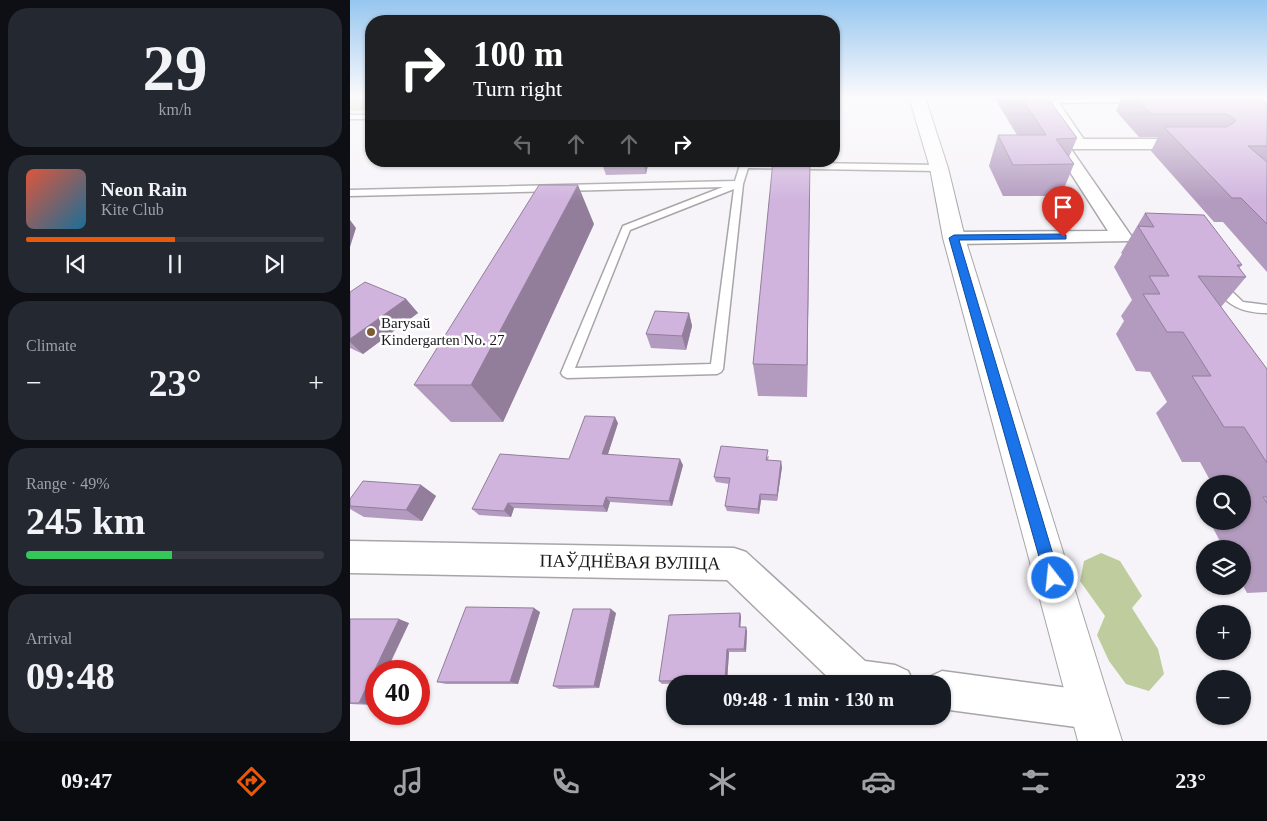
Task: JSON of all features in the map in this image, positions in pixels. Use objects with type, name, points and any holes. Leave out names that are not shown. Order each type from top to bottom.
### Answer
[{"type":"street","points":[[916,132],[954,238],[1096,725],[951,692]]},
{"type":"street","points":[[923,132],[930,168]]},
{"type":"street","points":[[954,238],[1127,237],[1062,147],[1074,144],[1201,144]]},
{"type":"street","name":"ПАЎДНЁВАЯ ВУЛІЦА","points":[[350,557],[734,564],[853,675]]},
{"type":"lane","points":[[1068,132],[1074,144]]},
{"type":"lane","points":[[840,166],[930,168]]},
{"type":"lane","points":[[739,184],[626,228],[567,373],[717,369],[739,184],[743,167]]},
{"type":"lane","points":[[350,193],[739,184]]},
{"type":"lane","points":[[1214,281],[1232,302],[1250,310],[1267,310]]},
{"type":"green space","points":[[1101,553],[1120,561],[1142,596],[1132,608],[1158,649],[1164,674],[1149,691],[1126,684],[1109,661],[1097,635],[1105,616],[1080,581],[1084,561]]},
{"type":"building","points":[[1044,132],[1072,132],[1077,138],[1056,139],[1074,164],[1013,165],[998,135],[1046,135]]},
{"type":"building","points":[[1168,132],[1267,132],[1267,146],[1248,146],[1267,162],[1267,224],[1241,198],[1232,198]]},
{"type":"building","points":[[772,167],[810,167],[807,365],[753,364]]},
{"type":"building","points":[[539,185],[578,185],[471,385],[414,385]]},
{"type":"building","points":[[1145,213],[1204,215],[1242,265],[1237,265],[1246,277],[1198,276],[1267,369],[1267,463],[1244,427],[1224,427],[1192,376],[1211,376],[1183,332],[1167,332],[1143,294],[1160,294],[1149,276],[1169,276],[1138,226],[1154,227]]},
{"type":"building","points":[[365,282],[406,299],[350,339],[350,292]]},
{"type":"building","points":[[655,311],[689,313],[682,336],[646,334]]},
{"type":"building","points":[[585,416],[615,417],[602,454],[680,459],[669,501],[606,497],[603,506],[508,503],[504,511],[472,509],[500,454],[569,459]]},
{"type":"building","points":[[721,446],[768,450],[766,460],[781,461],[777,495],[760,494],[758,509],[725,506],[730,478],[714,477]]},
{"type":"building","points":[[363,481],[421,485],[406,510],[350,506],[350,499]]},
{"type":"building","points":[[466,607],[534,608],[510,682],[437,682]]},
{"type":"building","points":[[573,609],[611,609],[594,686],[553,686]]},
{"type":"building","points":[[740,613],[739,627],[746,627],[744,649],[727,649],[725,675],[666,675],[666,681],[659,681],[669,615]]},
{"type":"building","points":[[350,619],[399,619],[379,660],[365,660],[365,690],[359,703],[350,703]]},
{"type":"place","name":"Barysaŭ Kindergarten No. 27","points":[[371,332]]},
{"type":"route","points":[[1053,578],[954,238],[1063,237]]}]
